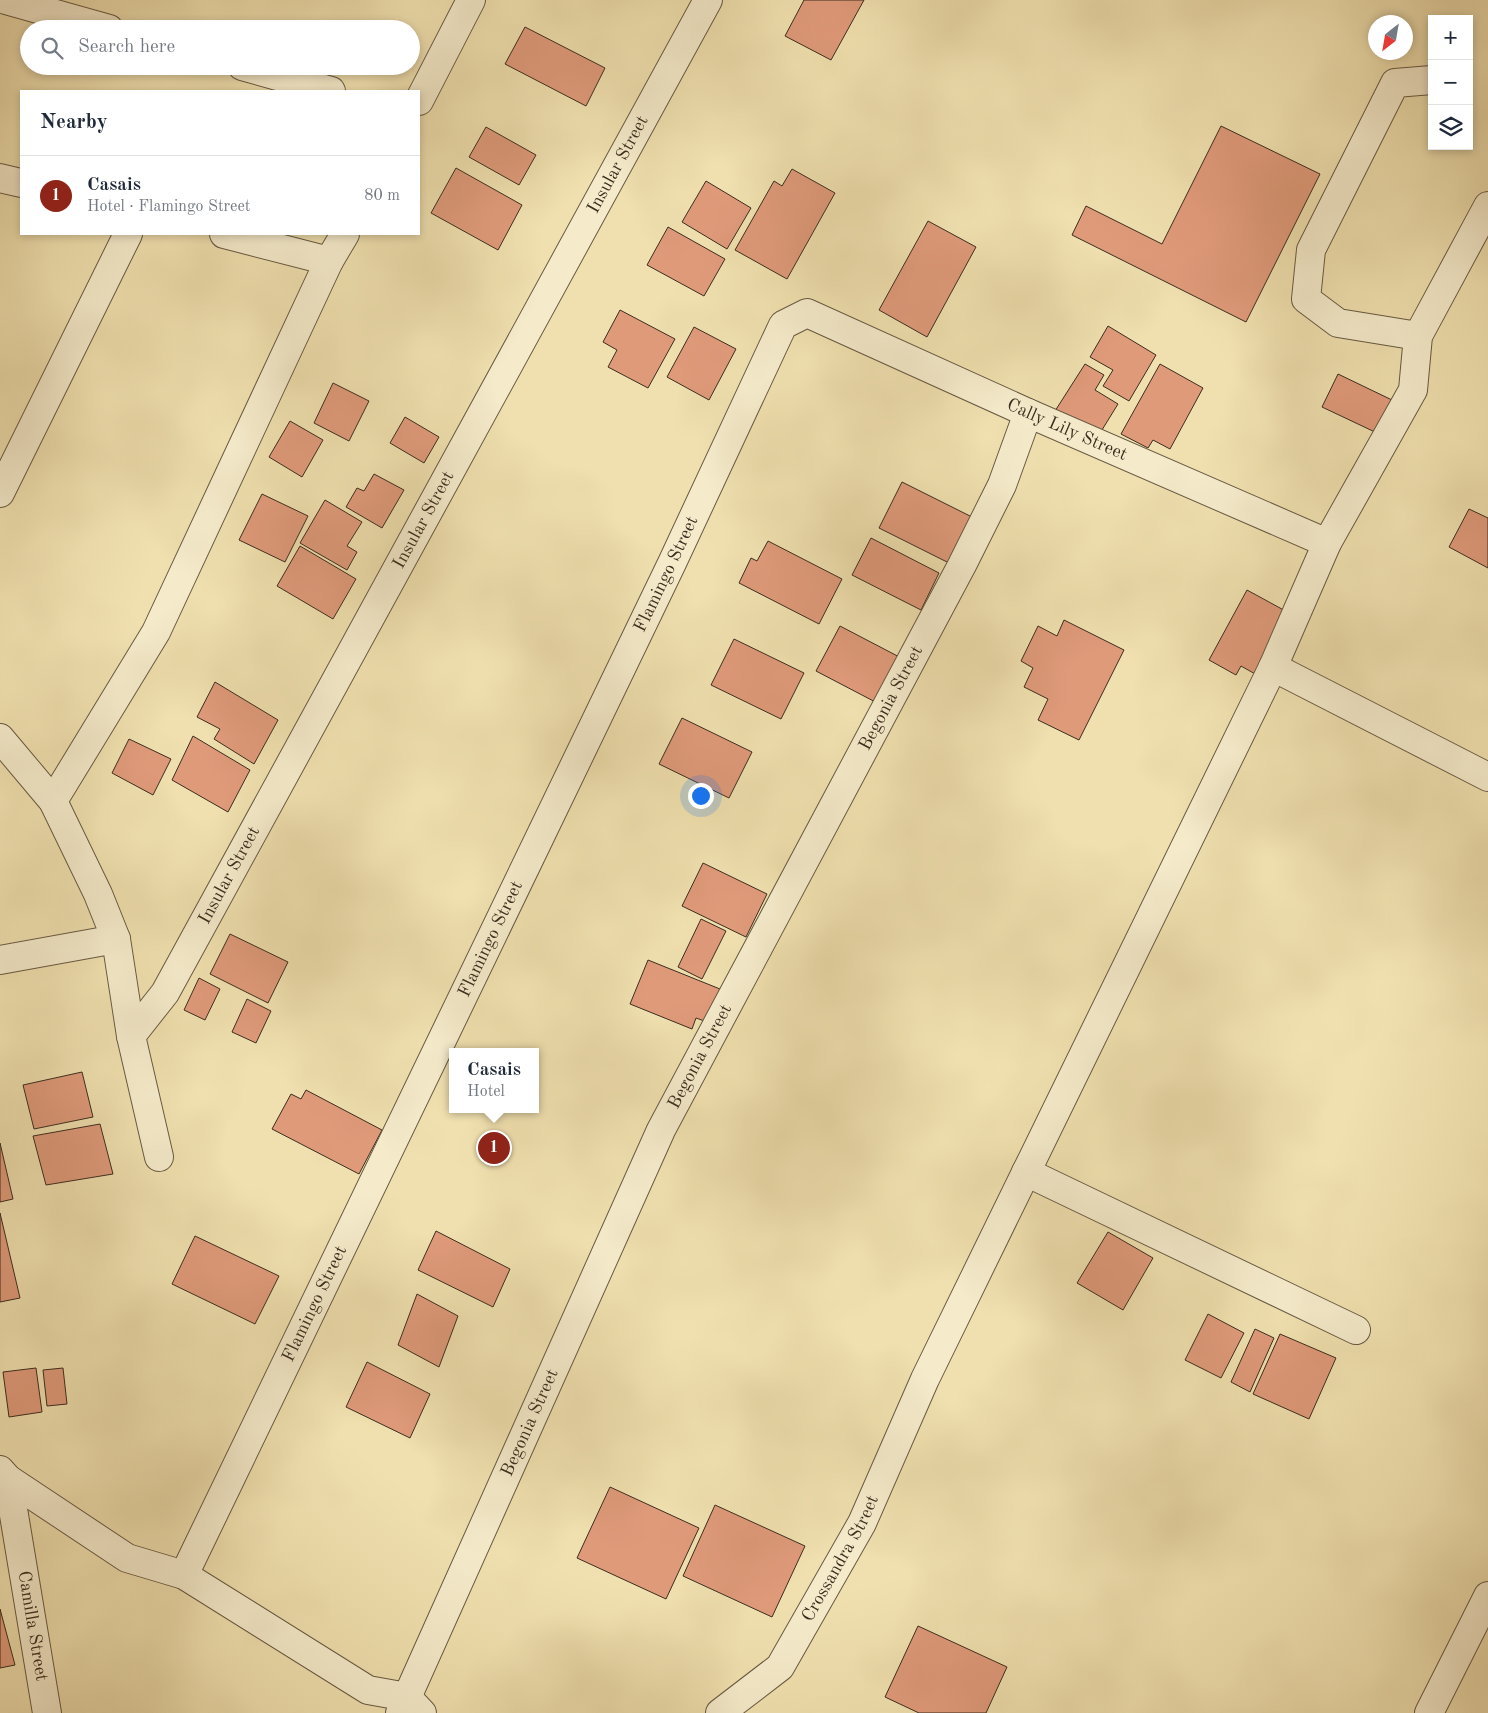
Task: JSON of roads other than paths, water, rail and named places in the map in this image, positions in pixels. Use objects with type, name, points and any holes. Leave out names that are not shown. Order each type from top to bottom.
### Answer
[{"type":"street","points":[[6,0],[77,20]]},
{"type":"street","points":[[420,99],[472,0]]},
{"type":"street","name":"Insular Street","points":[[131,1036],[165,992],[708,0]]},
{"type":"street","points":[[274,75],[327,90]]},
{"type":"street","points":[[1428,80],[1395,83],[1311,250],[1306,299],[1338,323],[1418,336],[1488,206]]},
{"type":"street","points":[[0,178],[20,183]]},
{"type":"street","points":[[0,492],[128,235]]},
{"type":"street","points":[[228,235],[329,260]]},
{"type":"street","points":[[52,801],[156,632],[329,260],[343,235]]},
{"type":"street","name":"Cally Lily Street","points":[[807,313],[1028,413],[1327,543]]},
{"type":"street","name":"Flamingo Street","points":[[184,1576],[672,563],[783,325],[807,313]]},
{"type":"street","name":"Crossandra Street","points":[[720,1713],[780,1667],[862,1523],[925,1379],[1273,667],[1327,543],[1414,390],[1418,336]]},
{"type":"street","name":"Begonia Street","points":[[409,1708],[661,1130],[962,565],[1002,485],[1028,413]]},
{"type":"street","points":[[1273,667],[1488,777]]},
{"type":"street","points":[[0,738],[52,801],[98,894],[116,939],[131,1036],[159,1157]]},
{"type":"street","points":[[0,960],[116,939]]},
{"type":"street","points":[[1026,1172],[1356,1330]]},
{"type":"street","points":[[4,1474],[127,1558],[184,1576],[373,1702],[409,1708]]},
{"type":"street","name":"Camilla Street","points":[[4,1474],[47,1713]]},
{"type":"street","points":[[1431,1712],[1488,1596]]},
{"type":"place","name":"Casais","points":[[494,1148]]}]
